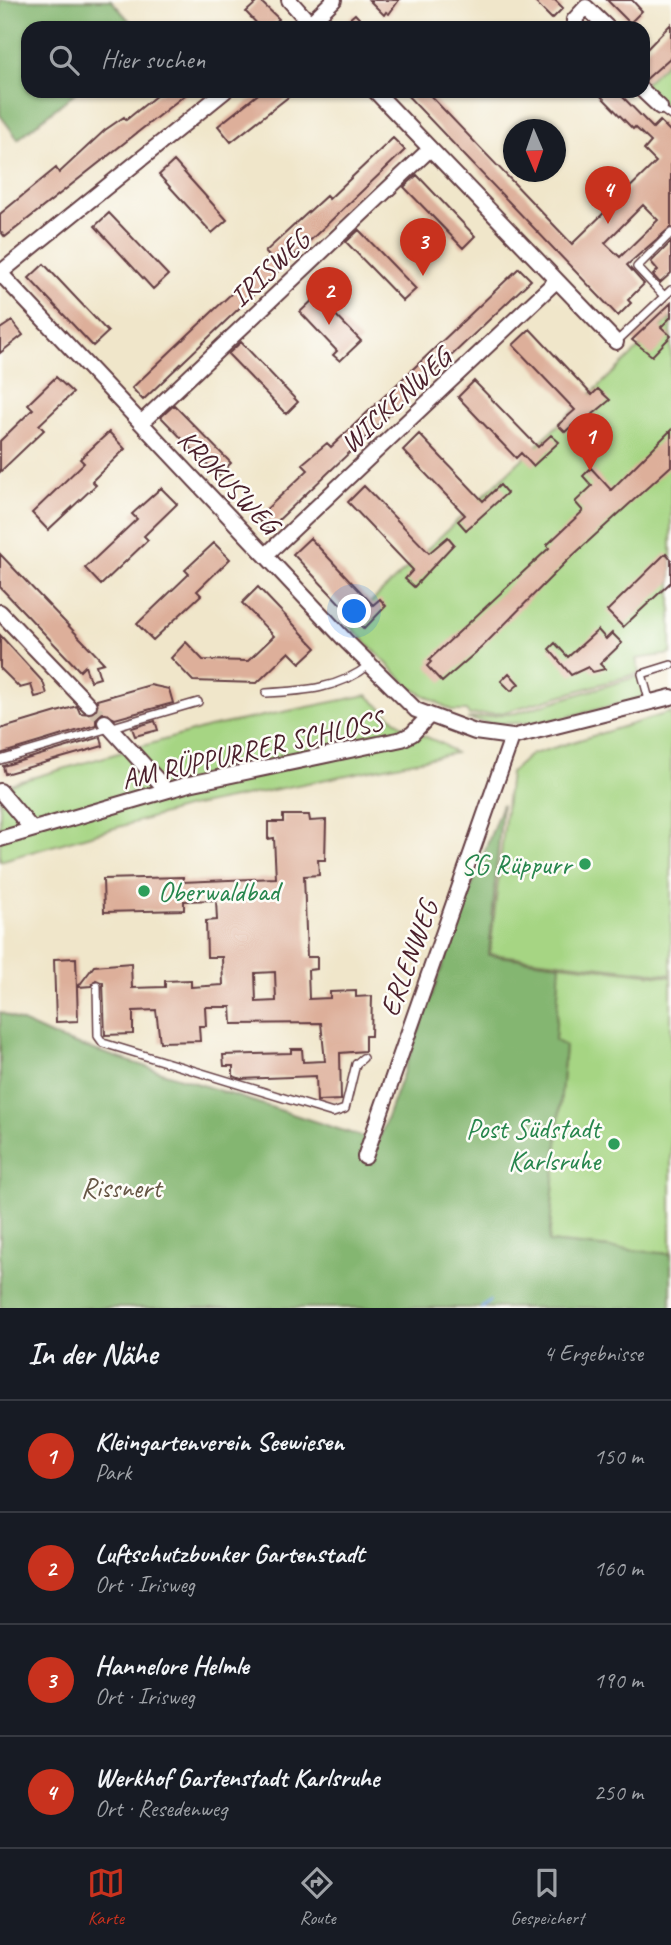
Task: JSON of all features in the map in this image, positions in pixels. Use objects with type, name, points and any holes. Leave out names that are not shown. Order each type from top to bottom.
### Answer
[{"type":"street","points":[[289,0],[305,21]]},
{"type":"street","points":[[315,21],[334,0]]},
{"type":"street","points":[[574,21],[583,4],[601,21]]},
{"type":"street","points":[[0,273],[216,98]]},
{"type":"street","points":[[381,98],[616,342]]},
{"type":"street","points":[[650,98],[665,112]]},
{"type":"street","name":"IRISWEG","points":[[141,423],[430,149]]},
{"type":"street","name":"KROKUSWEG","points":[[0,273],[369,665],[404,700],[428,717]]},
{"type":"street","name":"WICKENWEG","points":[[266,555],[556,281]]},
{"type":"street","points":[[0,611],[89,705]]},
{"type":"street","points":[[428,717],[475,732],[512,737],[671,697]]},
{"type":"street","name":"AM RÜPPURRER SCHLOSS","points":[[0,839],[163,791],[402,739],[412,734],[428,717]]},
{"type":"street","points":[[107,725],[162,785],[163,791]]},
{"type":"street","name":"ERLENWEG","points":[[365,1157],[512,737]]},
{"type":"street","points":[[0,790],[32,829]]},
{"type":"lane","points":[[664,296],[637,267],[671,233]]},
{"type":"lane","points":[[616,342],[671,290]]},
{"type":"lane","points":[[266,693],[304,691],[352,679],[369,665]]},
{"type":"lane","points":[[650,704],[642,674],[671,665]]},
{"type":"lane","points":[[0,760],[107,725],[198,702]]},
{"type":"lane","points":[[97,986],[98,1036],[103,1042],[333,1113],[345,1109],[356,1064],[363,1058]]},
{"type":"green space","points":[[0,0],[111,0],[130,21],[21,21],[21,98],[68,98],[18,139],[0,115]]},
{"type":"green space","points":[[671,58],[671,112],[650,92],[650,78]]},
{"type":"green space","points":[[671,318],[671,654],[636,659],[639,673],[501,713],[469,715],[466,711],[453,711],[411,688],[348,624]]},
{"type":"green space","points":[[639,676],[644,697],[578,714],[513,724],[467,719],[516,713]]},
{"type":"green space","points":[[367,695],[403,727],[443,744],[455,753],[185,808],[0,861],[0,787],[209,727]]},
{"type":"green space","name":"SG Rüppurr","points":[[671,712],[671,975],[490,954],[510,773],[530,755]]},
{"type":"green space","name":"Rissnert","points":[[502,804],[489,955],[560,964],[555,1040],[565,1046],[549,1242],[671,1254],[671,1308],[0,1308],[0,1012],[57,1038],[378,1142]]},
{"type":"green space","name":"Post Südstadt Karlsruhe","points":[[560,964],[671,977],[671,1254],[549,1242],[565,1046],[555,1040]]},
{"type":"building","points":[[259,0],[279,19],[254,21],[246,12]]},
{"type":"building","points":[[369,0],[399,0],[389,14],[386,12],[384,15]]},
{"type":"building","points":[[533,0],[555,0],[563,8],[552,19]]},
{"type":"building","points":[[607,0],[632,0],[642,11],[632,21],[628,21]]},
{"type":"building","points":[[355,14],[362,21],[347,21]]},
{"type":"building","points":[[671,24],[671,57],[650,76],[650,46]]},
{"type":"building","points":[[153,98],[181,98],[5,237],[0,231],[0,214],[56,168],[59,173],[105,130],[124,117],[126,120]]},
{"type":"building","points":[[253,98],[287,98],[231,142],[218,126]]},
{"type":"building","points":[[410,98],[433,98],[503,172],[503,182],[513,182],[572,244],[656,162],[644,150],[651,142],[635,127],[633,129],[603,98],[624,98],[653,128],[660,121],[671,132],[671,227],[627,265],[644,284],[628,300],[631,303],[618,316]],"holes":[[[643,205],[658,220],[620,257],[605,243]]]},
{"type":"building","points":[[393,138],[405,150],[143,400],[132,388],[270,257],[265,252],[326,196],[329,199]]},
{"type":"building","points":[[174,161],[227,220],[212,233],[159,175]]},
{"type":"building","points":[[417,175],[475,236],[463,248],[404,187]]},
{"type":"building","points":[[109,213],[168,275],[153,289],[95,226]]},
{"type":"building","points":[[359,230],[416,289],[403,301],[346,242]]},
{"type":"building","points":[[671,242],[671,273],[660,283],[653,275],[658,270],[651,262]]},
{"type":"building","points":[[44,264],[108,332],[93,346],[29,278]]},
{"type":"building","points":[[519,268],[531,280],[268,530],[257,518],[308,470],[302,464],[327,443],[331,447]]},
{"type":"building","points":[[317,296],[361,341],[340,361],[333,355],[337,351],[300,312]]},
{"type":"building","points":[[671,303],[671,317],[661,327],[671,336],[652,356],[632,340]]},
{"type":"building","points":[[12,321],[23,335],[0,353],[0,329]]},
{"type":"building","points":[[530,329],[592,395],[598,389],[610,400],[580,425],[577,421],[565,432],[558,425],[575,410],[513,345]]},
{"type":"building","points":[[241,342],[298,402],[286,414],[228,354]]},
{"type":"building","points":[[56,377],[73,393],[39,425],[44,430],[0,472],[0,441],[33,409],[28,404]]},
{"type":"building","points":[[474,381],[538,447],[551,435],[559,442],[533,466],[521,453],[516,458],[458,397]]},
{"type":"building","points":[[174,405],[231,463],[218,476],[161,417]]},
{"type":"building","points":[[671,430],[671,466],[569,559],[482,647],[442,682],[427,666],[431,662],[429,660],[549,548],[547,545],[583,511],[575,502],[592,486],[583,476],[591,468],[611,490]]},
{"type":"building","points":[[109,432],[125,449],[92,481],[96,485],[48,530],[32,513],[84,463],[80,459]]},
{"type":"building","points":[[419,434],[483,501],[500,485],[507,493],[466,530],[458,521],[465,515],[403,450]]},
{"type":"building","points":[[364,486],[429,553],[448,537],[454,544],[414,587],[405,579],[413,570],[348,502]]},
{"type":"building","points":[[161,488],[177,504],[144,536],[148,540],[101,585],[85,568],[137,519],[132,514]]},
{"type":"building","points":[[310,538],[373,605],[380,599],[386,606],[364,629],[293,554]]},
{"type":"building","points":[[214,543],[230,559],[197,591],[201,595],[153,640],[137,624],[189,574],[185,570]]},
{"type":"building","points":[[666,553],[671,559],[671,582],[623,627],[607,611]]},
{"type":"building","points":[[0,554],[104,663],[96,665],[100,678],[90,681],[85,666],[80,671],[0,587]]},
{"type":"building","points":[[258,587],[316,648],[300,663],[289,652],[257,683],[193,681],[171,658],[186,642],[203,660],[248,661],[274,636],[242,603]]},
{"type":"building","points":[[598,630],[606,639],[612,633],[622,643],[600,664],[605,669],[593,672],[588,667],[571,675],[549,649],[555,643],[568,657]]},
{"type":"building","points":[[0,635],[43,682],[47,694],[35,697],[31,685],[20,688],[0,668]]},
{"type":"building","points":[[509,673],[519,684],[511,691],[501,681]]},
{"type":"building","points":[[150,685],[169,689],[173,703],[115,719],[102,713],[96,718],[96,725],[0,754],[0,729],[77,706],[80,713],[92,714],[98,708],[97,700]]},
{"type":"building","points":[[155,721],[158,730],[135,736],[132,728]]},
{"type":"building","points":[[101,737],[103,746],[5,774],[3,766]]},
{"type":"building","points":[[283,815],[309,815],[310,821],[326,820],[325,860],[318,860],[319,875],[304,876],[307,957],[317,957],[317,969],[308,970],[309,999],[330,998],[330,992],[356,991],[356,997],[372,996],[371,1036],[365,1036],[365,1051],[340,1053],[341,1100],[317,1101],[316,1076],[241,1079],[233,1076],[233,1066],[224,1066],[223,1055],[291,1053],[291,1049],[302,1049],[303,1062],[325,1061],[321,1023],[232,1024],[231,1007],[205,1007],[206,1026],[199,1026],[200,1041],[160,1042],[156,1010],[133,1011],[133,1034],[105,1035],[103,983],[96,980],[91,986],[78,987],[94,966],[131,963],[132,988],[165,987],[165,981],[191,980],[191,987],[223,985],[222,957],[207,957],[206,921],[217,920],[216,900],[184,901],[184,910],[104,912],[103,879],[183,877],[183,882],[276,878],[274,838],[268,839],[268,822],[283,822]],"holes":[[[275,972],[276,1001],[256,1002],[255,973]]]},
{"type":"building","points":[[76,958],[78,1021],[56,1022],[54,959]]},
{"type":"waterway","points":[[482,1308],[489,1301]]},
{"type":"tunnel","points":[[89,705],[105,722]]},
{"type":"place","name":"Werkhof Gartenstadt Karlsruhe","points":[[608,224]]},
{"type":"place","name":"Hannelore Helmle","points":[[423,276]]},
{"type":"place","name":"Luftschutzbunker Gartenstadt","points":[[329,325]]},
{"type":"place","name":"Kleingartenverein Seewiesen","points":[[590,471]]},
{"type":"place","name":"SG Rüppurr","points":[[585,864]]},
{"type":"place","name":"Oberwaldbad","points":[[144,891]]},
{"type":"place","name":"Post Südstadt Karlsruhe","points":[[614,1144]]}]
